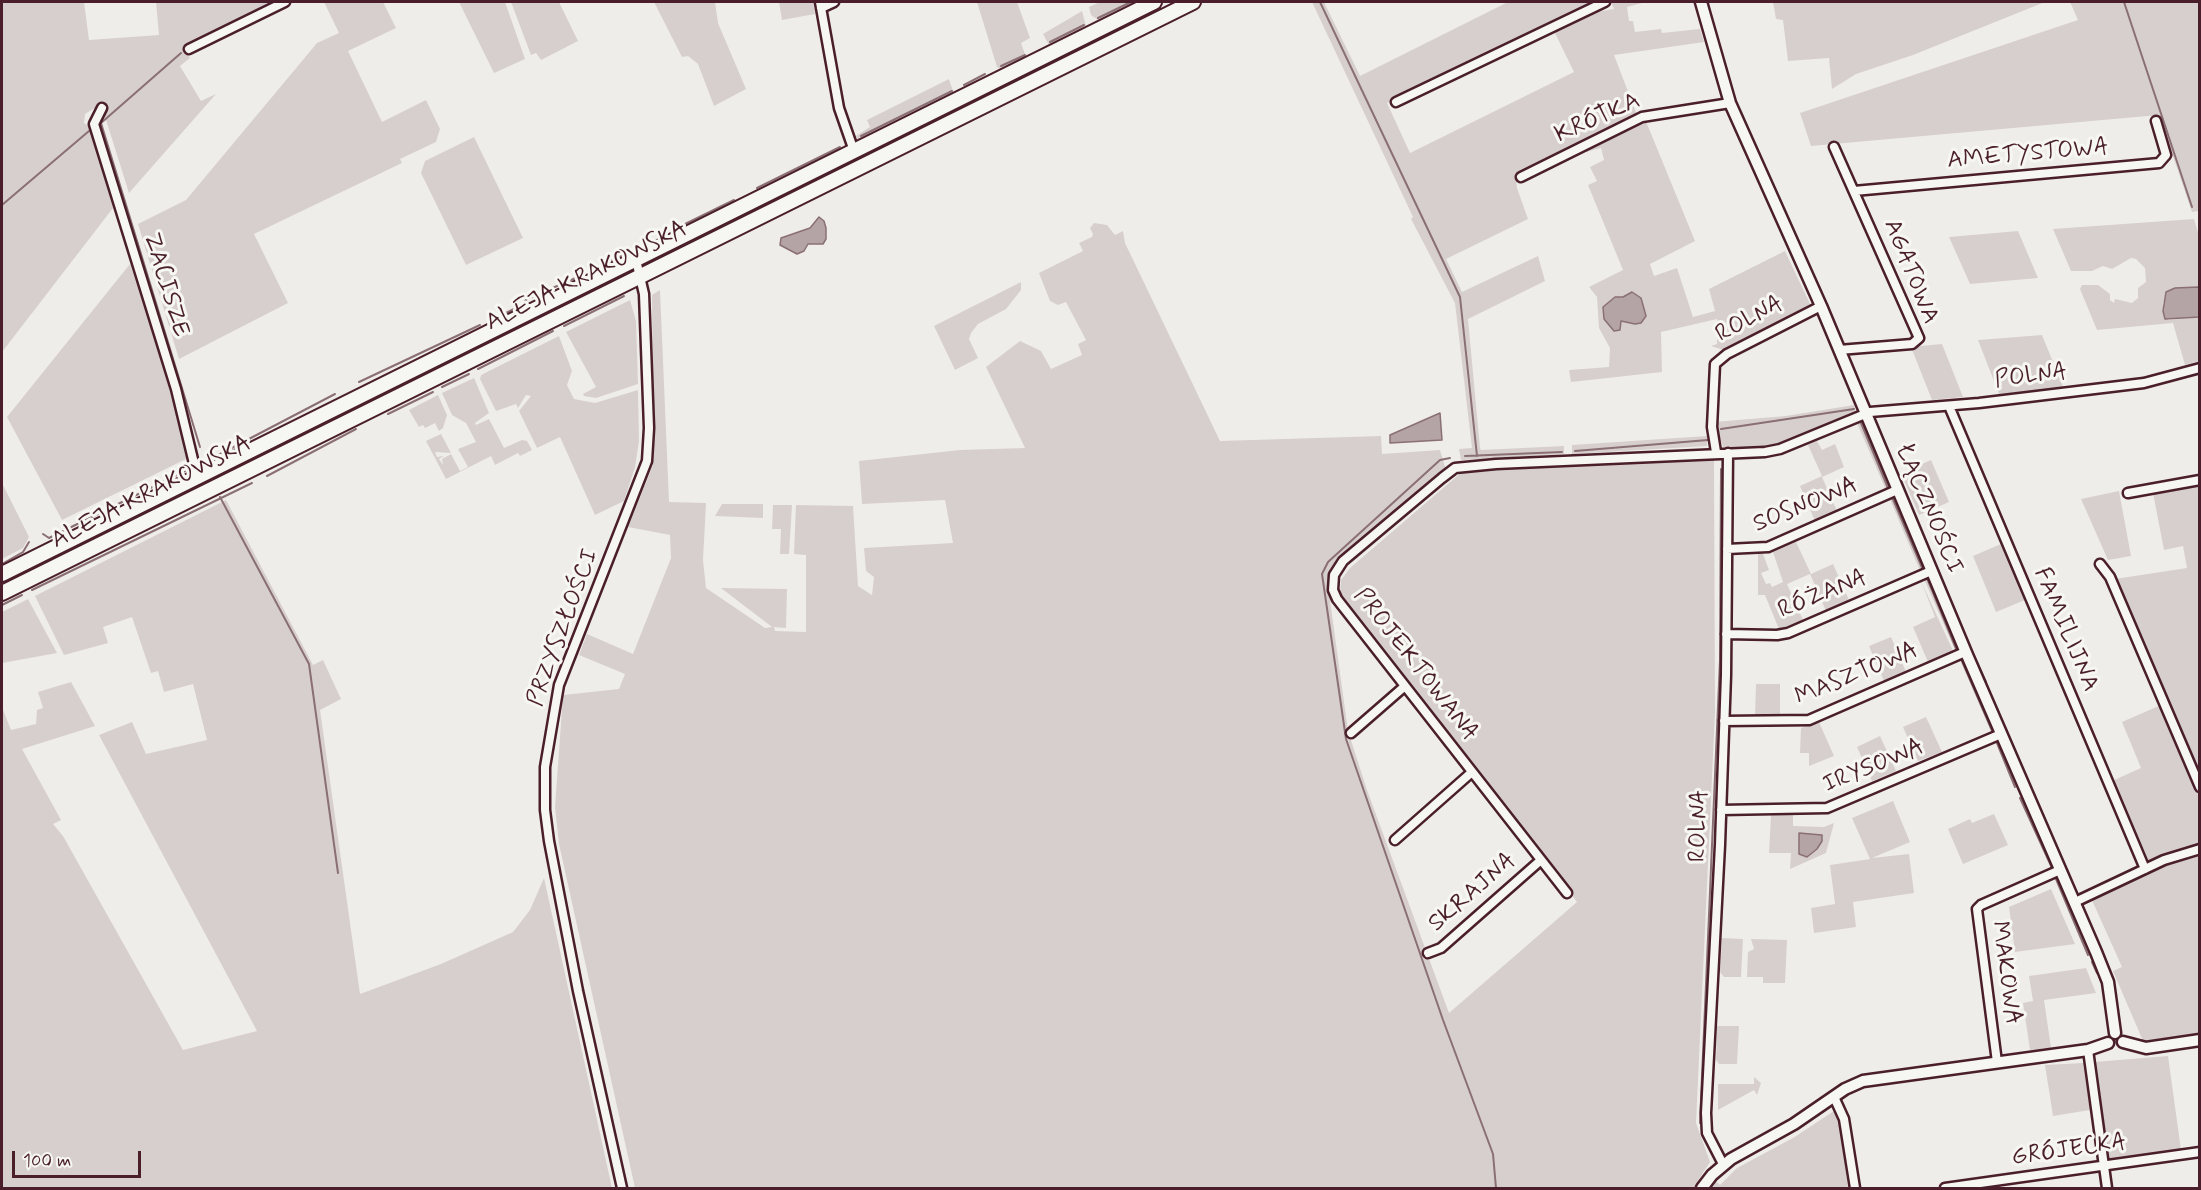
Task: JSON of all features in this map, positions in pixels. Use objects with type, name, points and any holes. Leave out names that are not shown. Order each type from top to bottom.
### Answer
[{"type":"main road","name":"ALEJA KRAKOWSKA","points":[[2,574],[1154,2]]},
{"type":"main road","name":"ALEJA KRAKOWSKA","points":[[2,593],[1193,2]]},
{"type":"street","points":[[189,49],[285,2]]},
{"type":"street","points":[[834,2],[821,5],[839,108],[854,151]]},
{"type":"street","points":[[1396,102],[1605,2]]},
{"type":"street","name":"ŁĄCZNOŚCI","points":[[1701,2],[1730,103],[1821,306],[1965,652],[2108,982],[2115,1033]]},
{"type":"street","name":"KRÓTKA","points":[[1521,177],[1642,117],[1730,103]]},
{"type":"street","name":"ZACISZE","points":[[102,108],[94,124],[176,389],[197,476]]},
{"type":"street","name":"AMETYSTOWA","points":[[1854,191],[2159,163],[2166,155],[2156,121]]},
{"type":"street","name":"AGATOWA","points":[[1834,147],[1919,338],[1912,344],[1839,350]]},
{"type":"street","name":"PRZYSZŁOŚCI","points":[[622,1188],[553,864],[545,810],[545,767],[559,685],[647,460],[647,377],[641,276],[636,260]]},
{"type":"street","name":"ROLNA","points":[[1716,452],[1712,396],[1715,364],[1727,354],[1821,306]]},
{"type":"street","name":"POLNA","points":[[1728,453],[1780,449],[1865,414],[2144,383],[2199,368]]},
{"type":"street","name":"FAMILIJNA","points":[[1949,406],[2145,869]]},
{"type":"street","name":"ROLNA","points":[[1723,1164],[1707,1133],[1706,1123],[1724,721],[1728,453]]},
{"type":"street","name":"PROJEKTOWANA","points":[[1567,893],[1337,599],[1333,590],[1334,575],[1343,561],[1455,468],[1728,453]]},
{"type":"street","points":[[2128,493],[2199,480]]},
{"type":"street","name":"SOSNOWA","points":[[1726,549],[1768,547],[1897,490]]},
{"type":"street","points":[[2100,564],[2109,574],[2199,787]]},
{"type":"street","name":"RÓŻANA","points":[[1726,634],[1777,635],[1788,633],[1931,571]]},
{"type":"street","name":"MASZTOWA","points":[[1724,721],[1807,720],[1965,652]]},
{"type":"street","points":[[1351,733],[1405,686]]},
{"type":"street","name":"IRYSOWA","points":[[1721,810],[1827,808],[2001,734]]},
{"type":"street","points":[[1395,840],[1472,772]]},
{"type":"street","points":[[2075,902],[2175,855],[2199,849]]},
{"type":"street","name":"SKRAJNA","points":[[1428,953],[1441,948],[1541,860]]},
{"type":"street","name":"MAKOWA","points":[[1997,1062],[1977,909],[1981,905],[2061,870]]},
{"type":"street","points":[[2108,1043],[2109,1036],[2115,1033],[2121,1035],[2124,1042]]},
{"type":"street","points":[[2124,1042],[2146,1048],[2199,1040]]},
{"type":"street","points":[[2108,1043],[2111,1047],[2119,1048],[2124,1042]]},
{"type":"street","points":[[1702,1188],[1723,1164],[1794,1124],[1852,1085],[1869,1080],[2088,1050],[2108,1043]]},
{"type":"street","points":[[2088,1050],[2107,1188]]},
{"type":"street","points":[[1834,1097],[1845,1126],[1855,1188]]},
{"type":"street","name":"GRÓJECKA","points":[[1945,1188],[2199,1152]]},
{"type":"shaded area","points":[[2,2],[84,2],[89,40],[159,35],[156,2],[276,2],[183,48],[190,58],[180,66],[201,101],[216,94],[129,193],[101,104],[85,114],[84,123],[90,127],[113,208],[2,352]]},
{"type":"shaded area","points":[[324,2],[383,2],[396,28],[348,51],[382,122],[426,100],[440,129],[436,142],[400,159],[402,163],[254,234],[288,303],[179,359],[138,224],[186,200],[317,43],[339,33]]},
{"type":"shaded area","points":[[459,2],[505,2],[525,59],[494,73]]},
{"type":"shaded area","points":[[511,2],[559,2],[578,41],[541,60],[536,53],[531,55]]},
{"type":"shaded area","points":[[654,2],[715,2],[718,23],[746,89],[714,106],[698,64],[688,56],[682,57]]},
{"type":"shaded area","points":[[779,2],[813,2],[815,14],[782,20]]},
{"type":"shaded area","points":[[977,2],[1017,2],[1030,38],[1021,43],[1026,57],[1000,69],[997,67]]},
{"type":"shaded area","points":[[1100,2],[1135,2],[1098,20],[1091,15],[1089,7]]},
{"type":"shaded area","points":[[1312,2],[1324,2],[1360,76],[1508,2],[1599,2],[1387,103],[1410,153],[1574,72],[1554,31],[1590,13],[1614,9],[1611,2],[1646,2],[1627,7],[1629,21],[1633,21],[1635,32],[1661,29],[1662,33],[1700,29],[1704,42],[1614,55],[1637,115],[1519,173],[1516,176],[1517,188],[1528,219],[1446,259],[1462,292],[1538,256],[1545,281],[1468,319],[1480,448],[1481,450],[1564,446],[1564,454],[1461,460],[1459,449],[1472,448],[1455,303],[1411,219],[1413,217]]},
{"type":"shaded area","points":[[1773,2],[2045,2],[1913,55],[1856,74],[1832,89],[1829,58],[1788,61],[1783,20],[1776,19]]},
{"type":"shaded area","points":[[2070,2],[2199,2],[2199,211],[2192,212],[2159,115],[1811,146],[1800,113],[2078,20]]},
{"type":"shaded area","points":[[1082,11],[1086,26],[1049,45],[1043,34]]},
{"type":"shaded area","points":[[949,79],[953,91],[858,139],[856,136],[870,127],[867,120]]},
{"type":"shaded area","points":[[1645,119],[1695,241],[1650,264],[1654,276],[1677,268],[1693,317],[1715,311],[1709,289],[1785,251],[1811,306],[1727,351],[1711,346],[1717,344],[1717,319],[1661,332],[1662,372],[1571,382],[1569,370],[1609,367],[1610,348],[1599,328],[1597,297],[1589,287],[1623,270],[1588,185],[1597,181],[1590,167],[1604,160],[1601,148],[1586,152],[1585,148]]},
{"type":"shaded area","points":[[474,137],[523,238],[466,265],[421,173],[425,161]]},
{"type":"shaded area","points":[[819,217],[824,221],[826,228],[826,239],[823,244],[808,244],[804,251],[797,254],[780,245],[781,238],[810,228]]},
{"type":"shaded area","points":[[2194,219],[2199,236],[2199,287],[2175,288],[2166,293],[2163,304],[2168,320],[2199,317],[2199,361],[2185,365],[2173,323],[2097,330],[2080,289],[2082,285],[2098,285],[2110,294],[2110,300],[2114,303],[2115,299],[2132,303],[2138,298],[2138,288],[2146,282],[2145,268],[2136,259],[2131,258],[2112,269],[2103,266],[2092,271],[2071,271],[2053,229]]},
{"type":"shaded area","points":[[1094,223],[1107,225],[1115,235],[1123,231],[1125,243],[1220,441],[1381,436],[1382,454],[1440,450],[1446,470],[1336,563],[1330,569],[1328,586],[1348,731],[1367,790],[1449,1013],[1577,902],[1340,594],[1341,580],[1350,568],[1463,471],[1714,457],[1715,712],[1696,1123],[1710,1162],[1693,1188],[635,1188],[559,844],[555,807],[563,695],[619,689],[625,674],[579,655],[587,634],[633,654],[671,558],[670,535],[628,527],[653,465],[652,295],[660,290],[669,502],[706,503],[703,560],[706,588],[765,628],[772,627],[721,588],[787,589],[786,628],[774,627],[775,631],[806,632],[806,555],[794,554],[796,505],[853,506],[858,586],[872,595],[874,577],[866,571],[864,548],[953,543],[945,500],[862,504],[859,461],[960,450],[1025,448],[986,367],[1020,341],[1041,351],[1051,369],[1082,355],[1078,344],[1086,340],[1066,302],[1058,305],[1050,301],[1039,273],[1083,251],[1079,243],[1092,237],[1090,228]]},
{"type":"shaded area","points":[[2018,231],[2038,278],[1970,284],[1949,237]]},
{"type":"shaded area","points":[[130,264],[161,359],[188,458],[62,520],[7,417]]},
{"type":"shaded area","points":[[1021,282],[1021,290],[1006,309],[978,324],[971,333],[969,339],[978,358],[955,370],[934,326]]},
{"type":"shaded area","points":[[2199,287],[2199,317],[2165,319],[2163,311],[2166,292],[2175,288]]},
{"type":"shaded area","points":[[1632,292],[1641,298],[1646,316],[1641,323],[1621,321],[1620,330],[1614,331],[1604,319],[1603,307],[1615,297],[1623,297]]},
{"type":"shaded area","points":[[630,300],[636,321],[638,384],[596,398],[584,396],[583,394],[596,387],[566,332]]},
{"type":"shaded area","points":[[2042,335],[2064,389],[1999,394],[1978,340]]},
{"type":"shaded area","points":[[559,336],[572,371],[567,385],[574,399],[595,403],[638,390],[639,441],[635,467],[624,501],[595,515],[560,437],[537,448],[519,411],[531,396],[526,395],[518,408],[516,404],[496,411],[480,379],[481,375]]},
{"type":"shaded area","points":[[1942,344],[1963,397],[1932,400],[1911,347]]},
{"type":"shaded area","points":[[474,378],[489,413],[475,423],[476,425],[489,419],[504,448],[522,440],[527,441],[532,450],[520,456],[518,453],[495,465],[491,456],[446,479],[426,441],[441,434],[451,453],[435,452],[437,457],[444,456],[439,459],[443,465],[442,459],[451,454],[460,471],[468,467],[458,449],[476,442],[466,423],[452,415],[442,393]]},
{"type":"shaded area","points":[[438,395],[447,415],[443,428],[439,431],[435,423],[425,428],[423,425],[419,427],[409,410]]},
{"type":"shaded area","points":[[1854,405],[1855,411],[1850,417],[1771,447],[1724,449],[1714,422],[1786,416]]},
{"type":"shaded area","points":[[1440,413],[1442,440],[1390,443],[1390,435]]},
{"type":"shaded area","points":[[1860,420],[1864,422],[1892,488],[1886,490],[1857,423],[1861,422]]},
{"type":"shaded area","points":[[1707,436],[1707,446],[1572,454],[1572,445]]},
{"type":"shaded area","points":[[1817,441],[1822,450],[1835,444],[1844,467],[1822,477],[1837,511],[1815,521],[1800,486],[1822,476],[1808,445]]},
{"type":"shaded area","points":[[1931,460],[1949,502],[1919,515],[1901,473]]},
{"type":"shaded area","points":[[2,483],[29,537],[23,548],[2,559]]},
{"type":"shaded area","points":[[2199,484],[2199,777],[2115,579],[2187,568],[2183,546],[2164,550],[2153,493]]},
{"type":"shaded area","points":[[2119,491],[2131,556],[2108,560],[2081,499]]},
{"type":"shaded area","points":[[1895,496],[1926,569],[1921,573],[1889,497]]},
{"type":"shaded area","points":[[226,500],[313,665],[323,660],[341,699],[320,710],[360,994],[441,964],[513,932],[530,910],[544,878],[612,1188],[2,1188],[2,707],[11,730],[36,724],[37,710],[43,708],[38,692],[71,682],[95,726],[22,749],[61,820],[53,824],[63,836],[183,1050],[257,1031],[99,735],[132,722],[146,754],[207,740],[193,684],[164,692],[158,671],[151,673],[132,617],[103,627],[108,643],[64,655],[35,596]]},
{"type":"shaded area","points":[[722,504],[763,504],[763,518],[715,516]]},
{"type":"shaded area","points":[[773,505],[792,505],[789,554],[780,554],[781,529],[772,529]]},
{"type":"shaded area","points":[[1796,542],[1811,574],[1833,564],[1849,600],[1826,611],[1810,574],[1787,584],[1803,620],[1779,629],[1765,595],[1758,595],[1758,554],[1763,554],[1769,570],[1761,573],[1766,584],[1770,583],[1772,587],[1783,582],[1773,552]]},
{"type":"shaded area","points":[[2001,544],[2025,600],[1996,612],[1973,556]]},
{"type":"shaded area","points":[[1930,578],[1960,649],[1956,652],[1924,579]]},
{"type":"shaded area","points":[[1921,581],[1954,653],[1928,662],[1913,627],[1935,617]]},
{"type":"shaded area","points":[[28,599],[57,653],[2,663],[2,612]]},
{"type":"shaded area","points":[[1891,637],[1906,672],[1884,681],[1869,646]]},
{"type":"shaded area","points":[[1756,684],[1780,684],[1780,716],[1755,715]]},
{"type":"shaded area","points":[[2161,705],[2199,796],[2199,845],[2150,863],[2112,781],[2141,768],[2122,722]]},
{"type":"shaded area","points":[[1926,717],[1942,752],[1918,761],[1903,727]]},
{"type":"shaded area","points":[[1819,722],[1834,756],[1809,766],[1809,753],[1800,753],[1801,728]]},
{"type":"shaded area","points":[[1880,736],[1896,771],[1872,781],[1857,747]]},
{"type":"shaded area","points":[[1893,801],[1910,842],[1872,858],[1909,854],[1914,893],[1853,902],[1856,927],[1814,933],[1811,908],[1835,904],[1830,865],[1870,859],[1852,818]]},
{"type":"shaded area","points":[[1994,814],[2008,845],[1963,864],[1948,829],[1970,819],[1972,823]]},
{"type":"shaded area","points":[[1771,815],[1793,815],[1793,826],[1824,827],[1834,823],[1826,853],[1790,869],[1791,853],[1769,853]]},
{"type":"shaded area","points":[[1799,833],[1822,835],[1822,841],[1817,849],[1807,857],[1799,854]]},
{"type":"shaded area","points":[[2199,852],[2199,1034],[2143,1041],[2113,971],[2122,967],[2091,898],[2179,857]]},
{"type":"shaded area","points":[[2051,889],[2075,944],[2015,952],[2009,907]]},
{"type":"shaded area","points":[[1722,938],[1743,939],[1741,977],[1724,977],[1720,972]]},
{"type":"shaded area","points":[[1751,939],[1787,940],[1785,983],[1763,983],[1763,977],[1747,977],[1748,952],[1754,949]]},
{"type":"shaded area","points":[[2086,968],[2096,993],[2044,1000],[2051,1048],[2030,1050],[2023,1003],[2033,1001],[2029,976]]},
{"type":"shaded area","points":[[1717,1026],[1739,1026],[1737,1064],[1719,1064],[1716,1060]]},
{"type":"shaded area","points":[[2168,1056],[2181,1150],[2107,1160],[2094,1062]]},
{"type":"shaded area","points":[[2083,1063],[2090,1110],[2053,1116],[2045,1065]]},
{"type":"shaded area","points":[[1754,1077],[1761,1083],[1757,1095],[1754,1090],[1718,1110],[1718,1084],[1754,1084]]},
{"type":"shaded area","points":[[1834,1111],[1839,1115],[1848,1188],[1708,1188],[1714,1179],[1720,1185],[1737,1168],[1793,1138]]},
{"type":"waterway","points":[[1098,18],[1131,2]]},
{"type":"waterway","points":[[1320,2],[1460,297],[1477,456]]},
{"type":"waterway","points":[[2124,2],[2192,207]]},
{"type":"waterway","points":[[1050,42],[1084,25]]},
{"type":"waterway","points":[[181,53],[101,123],[200,447]]},
{"type":"waterway","points":[[1001,66],[1025,55]]},
{"type":"waterway","points":[[964,85],[985,74]]},
{"type":"waterway","points":[[861,136],[952,91]]},
{"type":"waterway","points":[[2,205],[89,131]]},
{"type":"waterway","points":[[757,188],[840,147]]},
{"type":"waterway","points":[[683,225],[734,200]]},
{"type":"waterway","points":[[596,268],[649,242]]},
{"type":"waterway","points":[[492,320],[520,306],[527,299],[578,277]]},
{"type":"waterway","points":[[564,326],[624,296]]},
{"type":"waterway","points":[[359,382],[480,325]]},
{"type":"waterway","points":[[478,369],[553,331]]},
{"type":"waterway","points":[[442,387],[469,374]]},
{"type":"waterway","points":[[388,414],[433,392]]},
{"type":"waterway","points":[[201,464],[335,394]]},
{"type":"waterway","points":[[1721,429],[1854,409]]},
{"type":"waterway","points":[[1861,423],[1888,488]]},
{"type":"waterway","points":[[267,476],[356,429]]},
{"type":"waterway","points":[[1575,451],[1708,440]]},
{"type":"waterway","points":[[1465,456],[1562,452]]},
{"type":"waterway","points":[[1450,458],[1440,460],[1328,562],[1322,574],[1346,739],[1443,1020],[1493,1154],[1496,1188]]},
{"type":"waterway","points":[[1700,1123],[1720,660],[1721,469]]},
{"type":"waterway","points":[[43,534],[49,538],[185,471]]},
{"type":"waterway","points":[[32,590],[252,483]]},
{"type":"waterway","points":[[220,497],[309,664],[338,873]]},
{"type":"waterway","points":[[1892,497],[1923,570]]},
{"type":"waterway","points":[[2,564],[23,552],[29,542]]},
{"type":"waterway","points":[[1927,546],[1946,590]]},
{"type":"waterway","points":[[1927,578],[1957,651]]},
{"type":"waterway","points":[[2,605],[22,595]]},
{"type":"waterway","points":[[1952,604],[1967,640]]},
{"type":"waterway","points":[[1974,656],[1986,682]]},
{"type":"waterway","points":[[1961,659],[1993,733]]},
{"type":"waterway","points":[[1991,696],[1999,713]]},
{"type":"waterway","points":[[2005,727],[2040,810]]},
{"type":"waterway","points":[[1997,743],[2015,787]]},
{"type":"waterway","points":[[2020,798],[2052,868]]},
{"type":"waterway","points":[[2045,820],[2049,830]]},
{"type":"waterway","points":[[2053,840],[2070,877]]},
{"type":"waterway","points":[[2056,879],[2088,955]]},
{"type":"waterway","points":[[2074,888],[2077,894]]},
{"type":"waterway","points":[[2092,962],[2097,973]]}]
